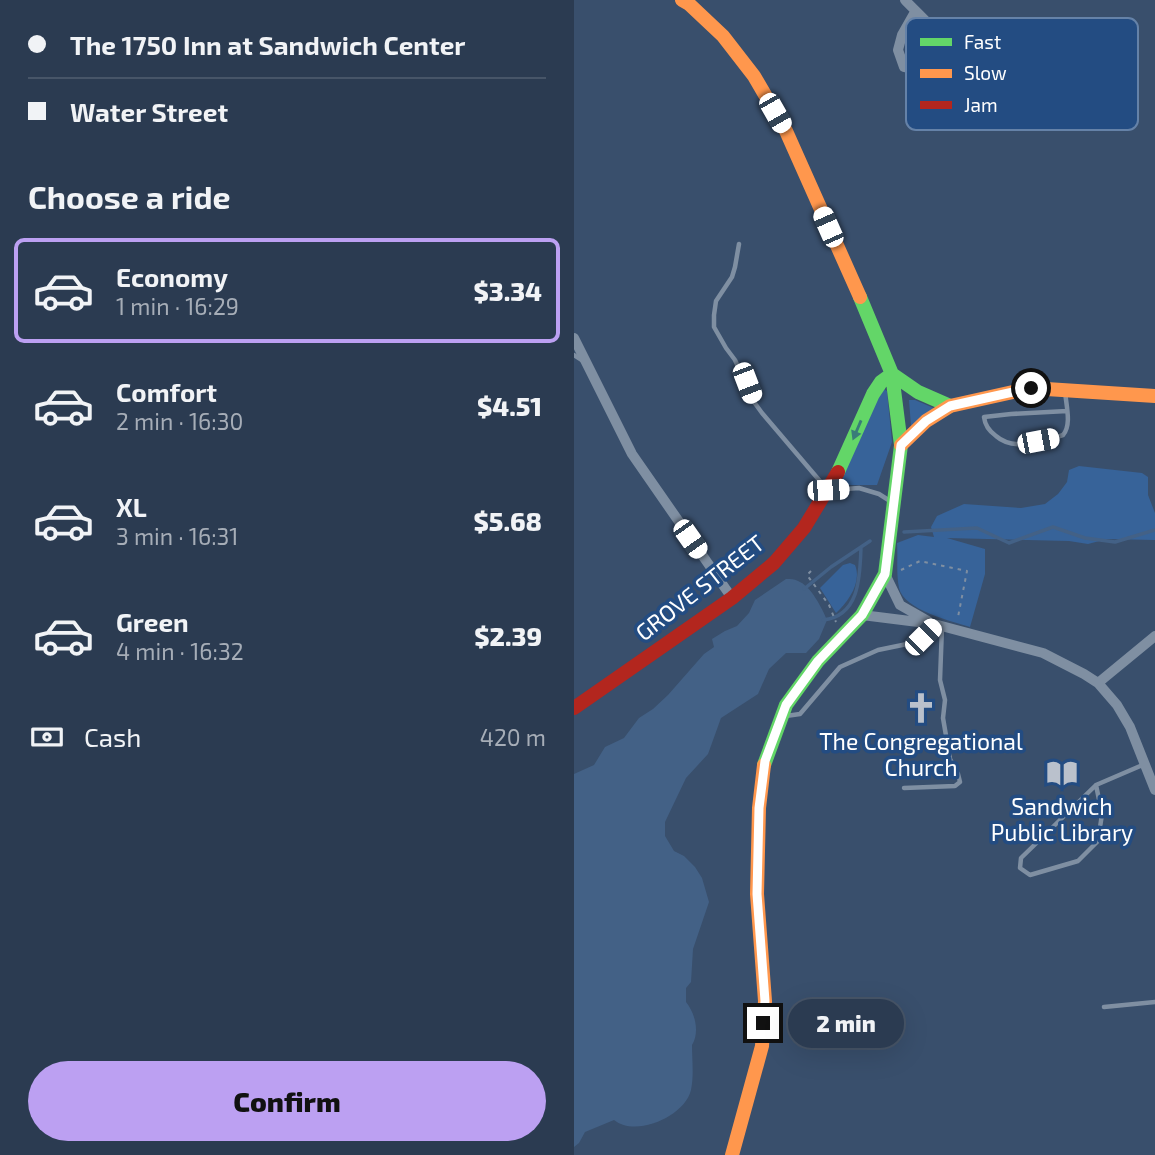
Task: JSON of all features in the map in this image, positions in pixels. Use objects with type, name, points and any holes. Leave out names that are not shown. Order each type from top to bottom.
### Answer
[{"type":"main road","points":[[682,0],[723,36],[754,76],[786,131],[892,374],[901,445],[886,572],[862,615],[818,661],[786,705],[765,761],[759,808],[757,894],[765,1001],[762,1046],[732,1155]]},
{"type":"main road","points":[[892,374],[918,393],[950,406]]},
{"type":"main road","name":"GROVE STREET","points":[[574,708],[732,598],[775,563],[804,528],[828,490],[839,472],[876,388],[892,374]]},
{"type":"main road","points":[[901,445],[926,421],[950,406],[1031,388],[1155,396]]},
{"type":"street","points":[[905,0],[921,18]]},
{"type":"street","points":[[912,18],[915,12]]},
{"type":"street","points":[[906,28],[898,50],[906,68]]},
{"type":"street","points":[[574,338],[632,454],[732,598]]},
{"type":"street","points":[[886,572],[900,606],[938,626]]},
{"type":"street","points":[[862,615],[938,626],[1043,653],[1084,674],[1098,683],[1117,705],[1130,727],[1155,790]]},
{"type":"street","points":[[1098,683],[1155,636]]},
{"type":"lane","points":[[739,244],[732,277],[716,301],[715,327],[747,383],[754,402],[828,490],[859,488],[879,494],[894,503]]},
{"type":"lane","points":[[574,355],[586,364]]},
{"type":"lane","points":[[975,401],[989,430],[1000,440],[1021,444],[1063,436],[1067,430],[1065,391]]},
{"type":"lane","points":[[984,418],[1067,411]]},
{"type":"lane","points":[[781,716],[800,714],[840,667],[878,649],[912,643],[938,626]]},
{"type":"lane","points":[[904,789],[955,786],[960,782],[950,759],[943,718],[945,700],[940,680],[938,626]]},
{"type":"lane","points":[[1096,785],[1102,814],[1098,841],[1078,861],[1030,875],[1020,868],[1021,858],[1096,785],[1146,764]]},
{"type":"lane","points":[[1104,1007],[1155,1002]]},
{"type":"path","points":[[886,572],[904,569],[920,561],[967,571],[955,630]]},
{"type":"path","points":[[811,572],[807,575],[816,585],[835,622]]},
{"type":"shaded area","points":[[880,391],[887,391],[892,442],[877,485],[839,485]]},
{"type":"shaded area","points":[[909,400],[915,400],[936,409],[911,426]]},
{"type":"shaded area","points":[[1079,466],[1142,473],[1148,477],[1148,495],[1155,513],[1155,540],[1107,539],[1088,544],[1069,541],[947,538],[985,549],[985,574],[970,627],[929,614],[903,596],[898,583],[897,543],[918,535],[934,537],[931,527],[937,516],[964,504],[1021,508],[1045,504],[1058,494],[1067,482],[1069,470]]},
{"type":"shaded area","points":[[843,565],[855,565],[857,578],[850,597],[836,613],[820,588]]},
{"type":"shaded area","points":[[786,579],[803,584],[819,604],[827,620],[819,639],[806,653],[786,653],[769,669],[758,694],[721,718],[708,754],[686,778],[665,822],[665,836],[674,851],[695,867],[702,878],[709,902],[693,949],[691,982],[686,988],[686,1002],[694,1017],[696,1029],[692,1045],[691,1090],[680,1108],[658,1122],[634,1127],[614,1120],[585,1132],[574,1147],[574,774],[594,765],[605,747],[624,738],[639,718],[668,695],[704,654],[714,647],[712,639],[737,626],[749,613],[755,600]]},
{"type":"waterway","points":[[904,532],[977,528],[1009,543],[1053,527],[1085,538],[1115,542],[1155,530]]},
{"type":"waterway","points":[[804,589],[870,541]]},
{"type":"waterway","points":[[823,620],[835,617],[851,603],[858,582],[861,547]]},
{"type":"traffic: fast","points":[[764,765],[786,705],[818,661],[862,615],[885,574],[901,445],[892,374],[860,297]]},
{"type":"traffic: fast","points":[[838,472],[873,394],[881,382],[892,374],[918,392],[950,406]]},
{"type":"traffic: slow","points":[[682,0],[723,36],[754,76],[786,131],[860,297]]},
{"type":"traffic: slow","points":[[901,445],[926,421],[950,406],[1031,388],[1155,396]]},
{"type":"traffic: slow","points":[[732,1155],[762,1046],[765,1001],[757,894],[759,808],[764,765]]},
{"type":"traffic: jam","points":[[574,708],[732,598],[774,563],[804,528],[838,472]]},
{"type":"place","name":"The Congregational Church","points":[[921,708]]},
{"type":"place","name":"Sandwich Public Library","points":[[1062,773]]},
{"type":"route","points":[[763,1023],[765,1001],[757,894],[759,808],[765,761],[786,705],[818,661],[862,615],[885,574],[901,445],[926,421],[950,406],[1031,388]]}]
